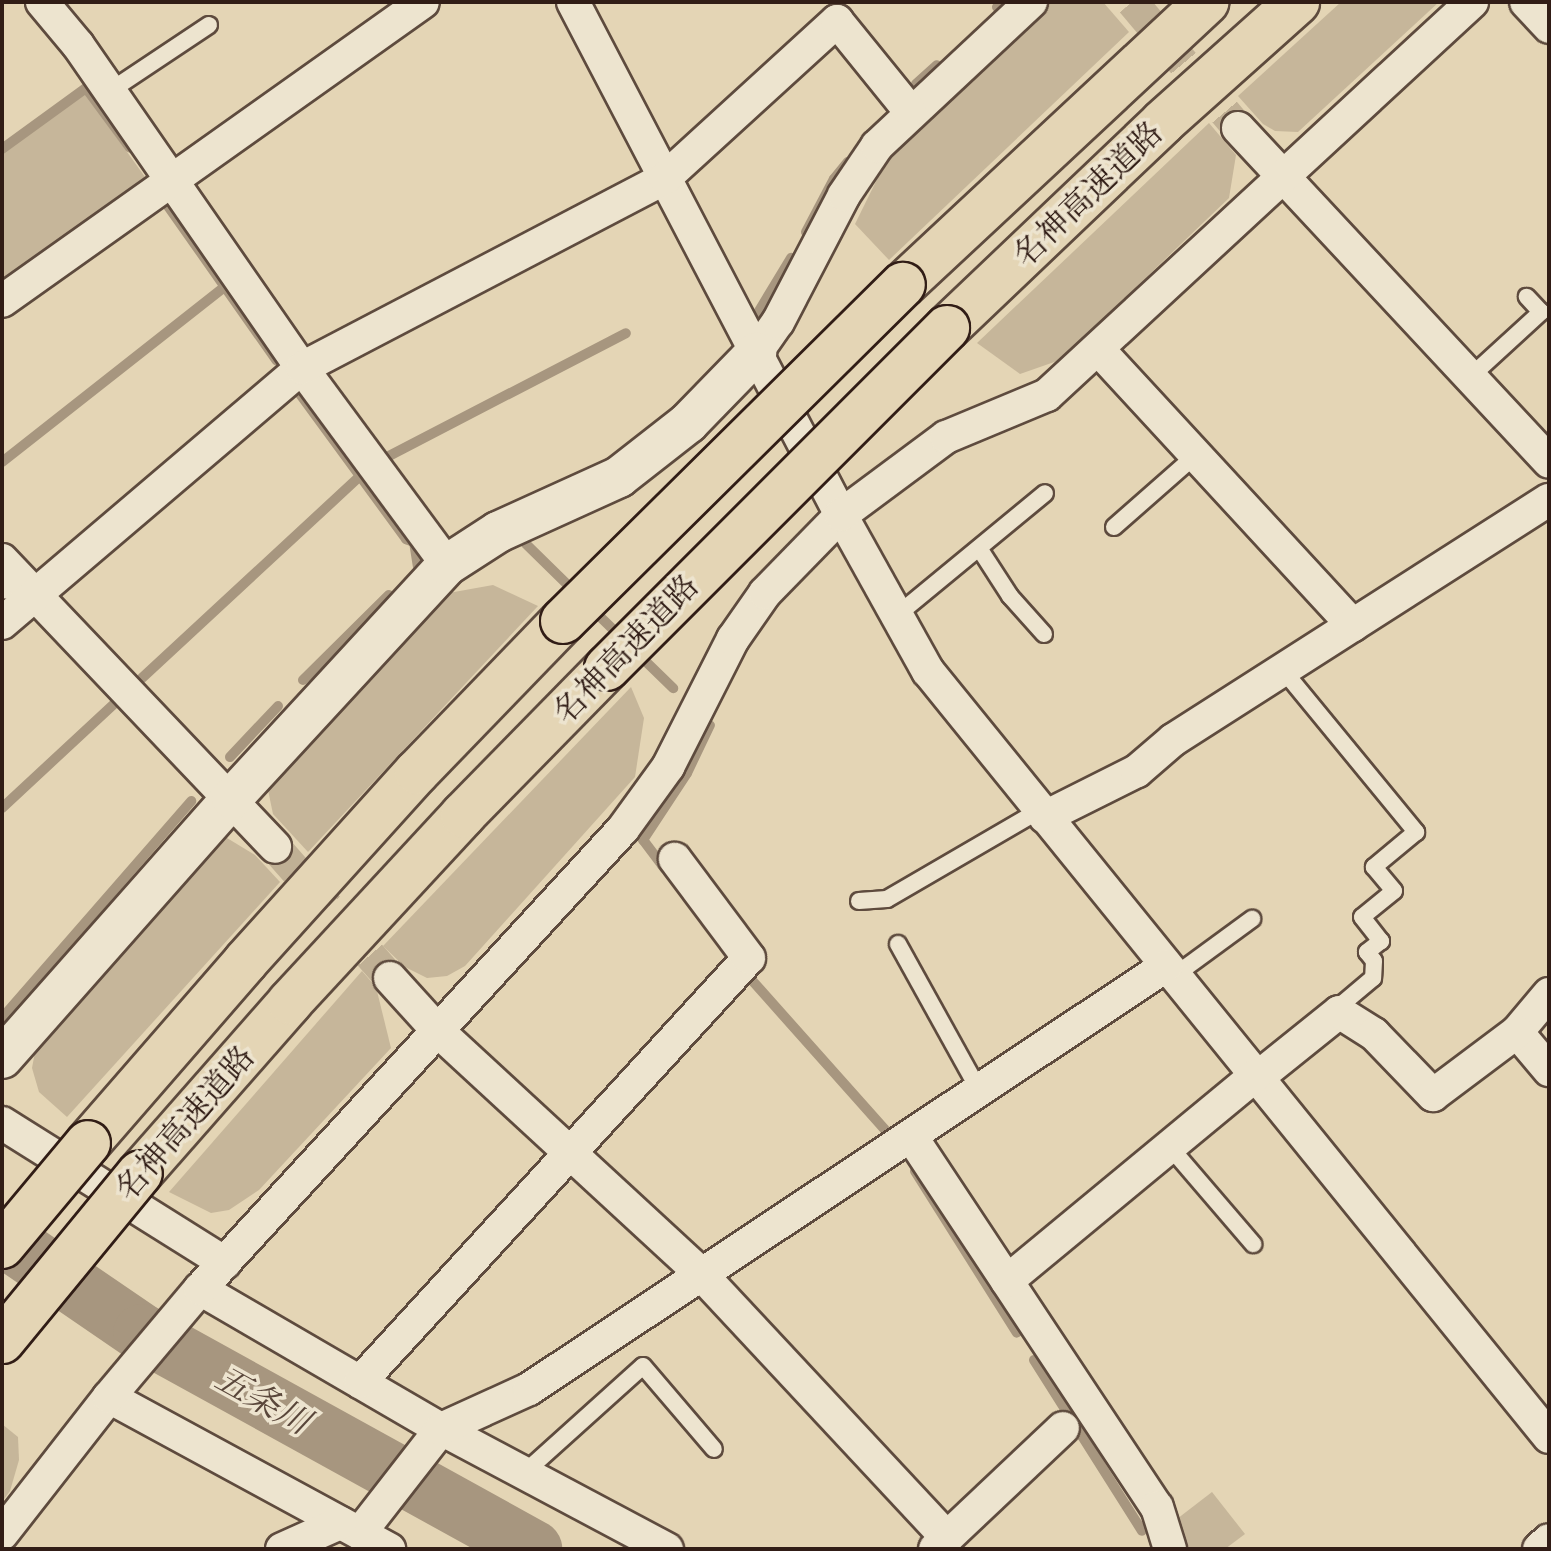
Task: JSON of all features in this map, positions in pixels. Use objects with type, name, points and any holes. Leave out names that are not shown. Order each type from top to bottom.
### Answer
[{"type":"highway","name":"名神高速道路","points":[[2,1246],[246,961],[406,783],[563,621],[903,285],[1207,2]]},
{"type":"highway","name":"名神高速道路","points":[[2,1341],[140,1173],[290,1002],[607,668],[947,328],[1163,122],[1297,2]]},
{"type":"street","points":[[42,2],[78,45],[302,368],[447,565]]},
{"type":"street","points":[[2,301],[423,2]]},
{"type":"street","points":[[573,2],[841,515],[928,671],[1549,1437]]},
{"type":"street","points":[[2,1058],[232,798],[447,565],[498,532],[619,477],[688,423],[756,353],[778,322],[844,195],[877,146],[910,111],[1031,2]]},
{"type":"street","points":[[2,1534],[113,1392],[193,1298],[623,829],[668,767],[733,639],[757,604],[841,515],[946,437],[1047,395],[1472,2]]},
{"type":"street","points":[[1526,2],[1549,27]]},
{"type":"street","points":[[2,623],[302,368],[665,178],[837,21],[910,111]]},
{"type":"street","points":[[1238,128],[1549,462]]},
{"type":"street","points":[[1098,349],[1353,625]]},
{"type":"street","points":[[1042,814],[1137,771],[1173,740],[1549,500]]},
{"type":"street","points":[[2,560],[232,798],[275,847]]},
{"type":"street","points":[[360,1382],[749,958],[675,859]]},
{"type":"street","points":[[282,1549],[358,1524],[435,1438],[529,1389],[979,1090],[1170,971]]},
{"type":"street","points":[[390,978],[438,1031],[702,1275],[941,1544],[1063,1428]]},
{"type":"street","points":[[1007,1281],[1339,1012],[1374,1034],[1433,1095],[1517,1032],[1549,994]]},
{"type":"street","points":[[1517,1032],[1549,1070]]},
{"type":"street","points":[[2,1123],[225,1263]]},
{"type":"street","points":[[911,1136],[1157,1507],[1170,1549]]},
{"type":"street","points":[[193,1298],[360,1382],[435,1438],[523,1474],[667,1549]]},
{"type":"street","points":[[113,1392],[358,1524],[389,1549]]},
{"type":"street","points":[[1539,1549],[1549,1540]]},
{"type":"lane","points":[[110,91],[209,25]]},
{"type":"lane","points":[[1469,378],[1541,312],[1527,297]]},
{"type":"lane","points":[[1114,527],[1196,455]]},
{"type":"lane","points":[[896,616],[1045,493]]},
{"type":"lane","points":[[979,548],[1010,596],[1044,634]]},
{"type":"lane","points":[[2,590],[35,595]]},
{"type":"lane","points":[[1283,670],[1416,832],[1374,867],[1394,891],[1362,917],[1381,941],[1367,952],[1374,961],[1373,978],[1343,1003],[1339,1012]]},
{"type":"lane","points":[[859,901],[887,899],[1042,814]]},
{"type":"lane","points":[[1170,971],[1252,919]]},
{"type":"lane","points":[[898,944],[979,1090]]},
{"type":"lane","points":[[1170,1147],[1253,1244]]},
{"type":"lane","points":[[523,1474],[643,1366],[714,1449]]},
{"type":"shaded area","points":[[1052,2],[1103,2],[1129,32],[889,260],[855,224],[887,159]]},
{"type":"shaded area","points":[[1341,2],[1439,2],[1298,132],[1275,131],[1263,124],[1238,96]]},
{"type":"shaded area","points":[[82,89],[145,177],[2,280],[2,141],[4,143]]},
{"type":"shaded area","points":[[1209,123],[1236,155],[1229,198],[1060,360],[1020,374],[977,343]]},
{"type":"shaded area","points":[[493,585],[538,606],[308,852],[273,814],[268,790],[274,771],[443,594]]},
{"type":"shaded area","points":[[631,687],[644,718],[635,777],[465,966],[447,976],[427,978],[405,967],[383,946]]},
{"type":"shaded area","points":[[227,838],[255,855],[280,882],[67,1117],[39,1092],[32,1068],[37,1041],[200,850]]},
{"type":"shaded area","points":[[362,971],[376,987],[391,1048],[259,1190],[229,1210],[211,1213],[169,1192]]},
{"type":"shaded area","points":[[2,1424],[18,1437],[19,1460],[10,1491],[2,1502]]},
{"type":"shaded area","points":[[1212,1492],[1245,1534],[1225,1549],[1182,1549],[1173,1522]]},
{"type":"waterway","points":[[997,7],[1003,2]]},
{"type":"waterway","points":[[916,84],[937,65]]},
{"type":"waterway","points":[[2,149],[86,88],[130,148]]},
{"type":"waterway","points":[[806,232],[834,179],[848,162]]},
{"type":"waterway","points":[[168,206],[277,361]]},
{"type":"waterway","points":[[756,316],[791,258]]},
{"type":"waterway","points":[[2,462],[224,287]]},
{"type":"waterway","points":[[387,457],[626,333]]},
{"type":"waterway","points":[[300,394],[406,539],[414,542],[418,566]]},
{"type":"waterway","points":[[142,678],[360,476]]},
{"type":"waterway","points":[[526,544],[576,593]]},
{"type":"waterway","points":[[303,680],[389,595]]},
{"type":"waterway","points":[[590,607],[622,638]]},
{"type":"waterway","points":[[636,652],[673,688]]},
{"type":"waterway","points":[[2,808],[116,702]]},
{"type":"waterway","points":[[230,757],[278,706]]},
{"type":"waterway","points":[[665,869],[643,840],[687,773],[710,725]]},
{"type":"waterway","points":[[2,1018],[191,801]]},
{"type":"waterway","points":[[749,977],[886,1131]]},
{"type":"waterway","points":[[915,1171],[1017,1333]]},
{"type":"waterway","name":"五条川","points":[[2,1237],[142,1333],[533,1549]]},
{"type":"waterway","points":[[1034,1360],[1142,1531]]},
{"type":"tunnel","points":[[1132,2],[1238,128]]},
{"type":"tunnel","points":[[275,847],[390,978]]}]
